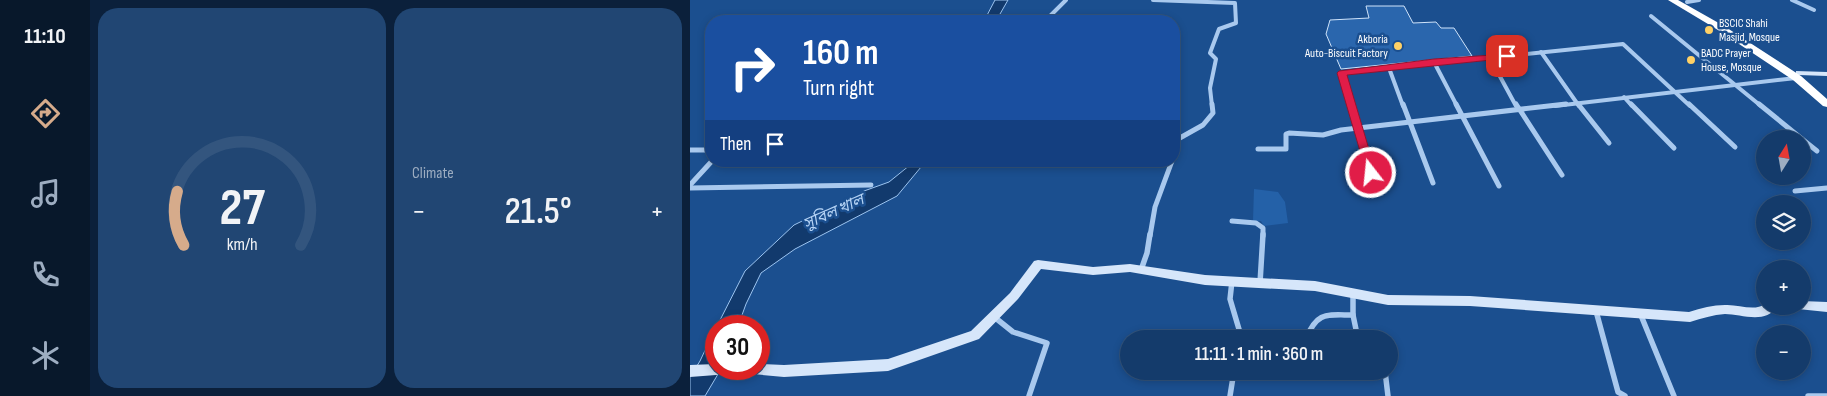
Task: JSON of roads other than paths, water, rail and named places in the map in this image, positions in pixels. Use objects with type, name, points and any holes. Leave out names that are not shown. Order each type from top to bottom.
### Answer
[{"type":"highway","points":[[1672,0],[1827,94]]},
{"type":"highway","points":[[1684,1],[1798,76],[1827,104]]},
{"type":"street","points":[[1051,15],[1066,0]]},
{"type":"street","points":[[1153,0],[1235,3],[1236,22],[1234,25],[1219,30],[1210,53],[1216,59],[1210,88],[1213,113],[1203,125],[1180,138]]},
{"type":"street","points":[[1684,1],[1698,0]]},
{"type":"street","points":[[1792,0],[1814,10]]},
{"type":"street","points":[[1651,16],[1791,130]]},
{"type":"street","points":[[1375,187],[1342,73],[1623,44],[1735,147]]},
{"type":"street","points":[[1541,52],[1577,103],[1609,143]]},
{"type":"street","points":[[1490,58],[1519,110],[1562,175]]},
{"type":"street","points":[[1434,62],[1498,186]]},
{"type":"street","points":[[1389,68],[1433,183]]},
{"type":"street","points":[[1258,150],[1286,149],[1286,134],[1289,133],[1327,134],[1341,130],[1827,74]]},
{"type":"street","points":[[1624,97],[1674,148]]},
{"type":"street","points":[[1811,146],[1817,151]]},
{"type":"street","points":[[690,150],[705,150]]},
{"type":"street","points":[[690,187],[707,167]]},
{"type":"street","points":[[1140,270],[1147,253],[1155,207],[1170,167]]},
{"type":"street","points":[[690,187],[871,186]]},
{"type":"street","points":[[1795,190],[1827,188]]},
{"type":"street","points":[[1232,221],[1256,223],[1263,228],[1260,283]]},
{"type":"street","points":[[770,370],[794,371],[888,365],[975,335],[1014,296],[1038,264],[1093,271],[1121,268],[1205,280],[1315,286],[1388,300],[1470,301],[1690,316],[1697,313],[1732,310],[1756,313]]},
{"type":"street","points":[[1232,281],[1230,299],[1238,330]]},
{"type":"street","points":[[1353,292],[1353,315],[1356,330]]},
{"type":"street","points":[[1811,306],[1827,307]]},
{"type":"street","points":[[1596,311],[1618,392],[1625,396]]},
{"type":"street","points":[[1640,313],[1674,396]]},
{"type":"street","points":[[1309,330],[1313,320],[1319,316],[1353,315]]},
{"type":"street","points":[[993,316],[1003,326],[1016,333],[1038,337],[1048,343],[1029,396]]},
{"type":"street","points":[[690,371],[705,370]]},
{"type":"street","points":[[1230,396],[1233,380]]},
{"type":"street","points":[[1385,380],[1388,396]]},
{"type":"street","points":[[1808,396],[1827,396]]},
{"type":"water","points":[[995,0],[1008,0],[999,15],[987,15]]},
{"type":"water","name":"সুবিল খাল","points":[[908,167],[921,167],[897,196],[795,249],[761,273],[742,315],[723,315],[745,271],[794,225],[864,191],[889,182]]},
{"type":"water","points":[[705,350],[705,380],[714,380],[705,396],[690,396],[690,377]]},
{"type":"place","name":"BSCIC Shahi Masjid, Mosque","points":[[1709,30]]},
{"type":"place","name":"Akboria Auto-Biscuit Factory","points":[[1398,46]]},
{"type":"place","name":"BADC Prayer House, Mosque","points":[[1691,60]]}]
